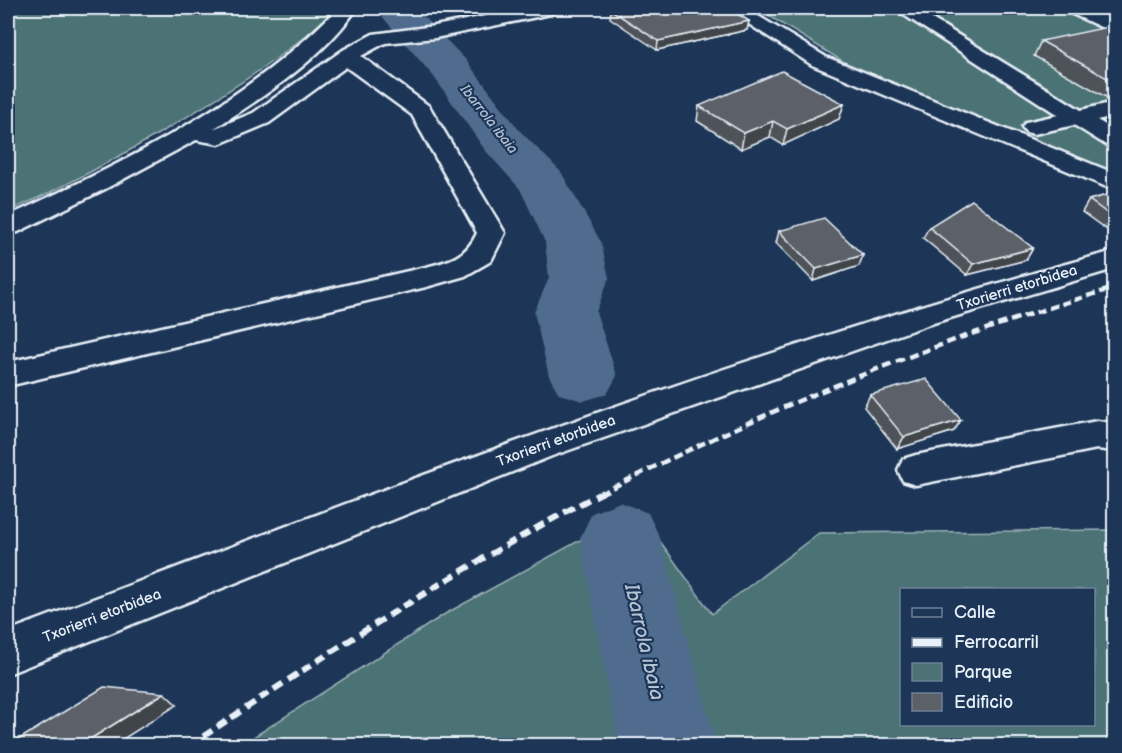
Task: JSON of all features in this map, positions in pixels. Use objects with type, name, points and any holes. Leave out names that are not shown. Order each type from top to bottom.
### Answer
[{"type":"street","points":[[8,226],[88,189],[190,131],[290,66],[333,26],[348,8]]},
{"type":"street","points":[[190,131],[219,137],[261,118],[350,54],[380,38],[435,32],[551,8]]},
{"type":"street","points":[[733,8],[819,61],[1114,182]]},
{"type":"street","points":[[902,8],[1114,140]]},
{"type":"street","points":[[1075,8],[1109,21]]},
{"type":"street","points":[[8,374],[426,278],[455,269],[481,255],[491,233],[421,111],[353,62],[350,54]]},
{"type":"street","points":[[1034,127],[1114,109]]},
{"type":"street","name":"Txorierri etorbidea","points":[[8,653],[549,442],[897,324],[1114,260]]},
{"type":"street","points":[[916,470],[1096,435],[1114,436]]},
{"type":"path","points":[[1109,746],[1114,742]]},
{"type":"green space","points":[[8,8],[337,8],[278,57],[192,114],[90,172],[8,211]]},
{"type":"green space","points":[[756,8],[1114,8],[1114,178],[844,62]]},
{"type":"green space","points":[[637,509],[712,614],[819,533],[1114,530],[1114,745],[241,745],[445,614]]},
{"type":"building","points":[[619,8],[728,8],[749,21],[658,41],[611,10]]},
{"type":"building","points":[[1108,27],[1114,30],[1114,82],[1041,41]]},
{"type":"building","points":[[782,71],[844,104],[787,129],[773,121],[744,133],[699,106]]},
{"type":"building","points":[[1114,193],[1114,218],[1089,200]]},
{"type":"building","points":[[972,200],[1033,248],[973,264],[929,227]]},
{"type":"building","points":[[824,218],[863,255],[816,269],[779,231]]},
{"type":"building","points":[[926,379],[961,420],[904,437],[870,395]]},
{"type":"building","points":[[104,687],[164,693],[79,746],[8,746]]},
{"type":"waterway","name":"Ibarrola ibaia","points":[[394,8],[450,68],[502,140],[543,183],[573,242],[579,278],[565,312],[583,376]]},
{"type":"waterway","name":"Ibarrola ibaia","points":[[620,538],[668,746]]},
{"type":"railway","points":[[600,494],[725,433],[852,379],[981,331],[1114,288],[1110,289]]},
{"type":"railway","points":[[189,746],[392,613],[496,551],[603,492]]}]
